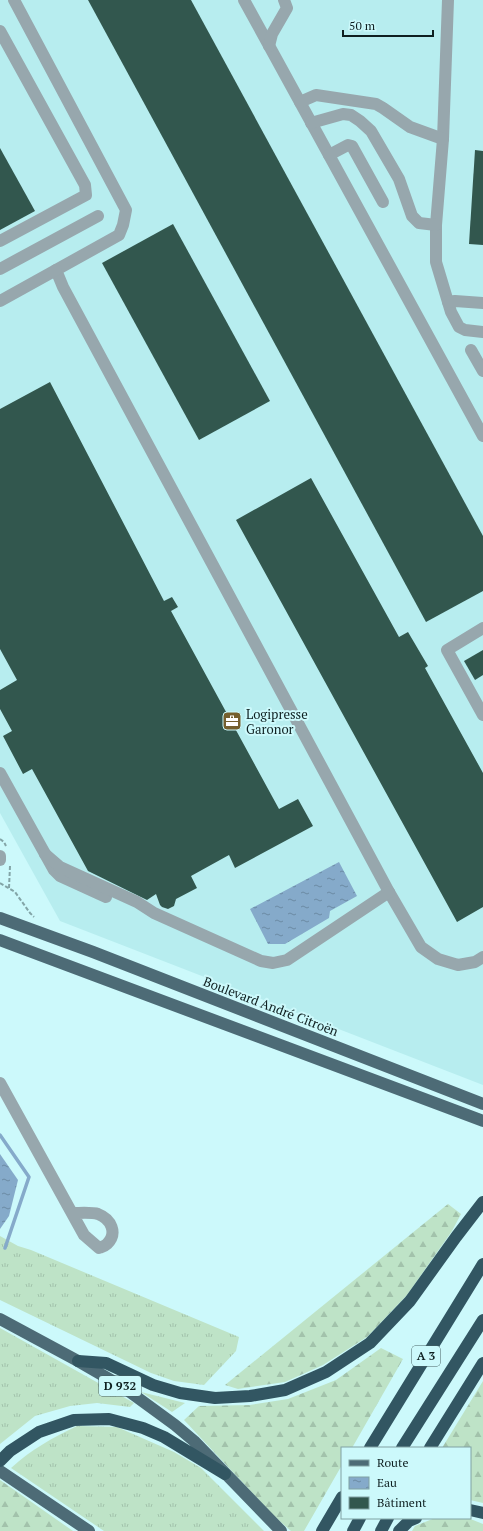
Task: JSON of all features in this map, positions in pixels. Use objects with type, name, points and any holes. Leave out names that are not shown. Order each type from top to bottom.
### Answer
[{"type":"highway","points":[[78,1361],[106,1363],[153,1385],[180,1393],[215,1398],[250,1396],[285,1390],[326,1372],[370,1343],[410,1301],[483,1202]]},
{"type":"highway","name":"A 3","points":[[371,1447],[483,1264]]},
{"type":"highway","name":"A 3","points":[[403,1447],[483,1320]]},
{"type":"highway","points":[[431,1447],[483,1362]]},
{"type":"highway","points":[[0,1461],[10,1451],[40,1432],[74,1420],[109,1419],[143,1428],[164,1437],[225,1474]]},
{"type":"highway","points":[[322,1531],[341,1499]]},
{"type":"highway","points":[[471,1510],[483,1513]]},
{"type":"highway","points":[[353,1531],[359,1519]]},
{"type":"highway","points":[[381,1531],[387,1519]]},
{"type":"highway","points":[[399,1531],[409,1521],[414,1519]]},
{"type":"main road","name":"Boulevard André Citroën","points":[[0,918],[478,1102]]},
{"type":"main road","points":[[0,940],[483,1121]]},
{"type":"main road","name":"D 932","points":[[0,1319],[123,1387],[175,1425],[194,1441],[277,1527]]},
{"type":"main road","points":[[0,1472],[88,1531]]},
{"type":"street","points":[[0,301],[119,235],[126,210],[14,0]]},
{"type":"street","points":[[244,0],[483,436]]},
{"type":"street","points":[[269,46],[272,34],[287,8],[288,0]]},
{"type":"street","points":[[448,0],[443,139],[436,225],[436,262],[448,302],[459,327],[465,330],[483,332]]},
{"type":"street","points":[[0,31],[85,185],[86,195],[0,242]]},
{"type":"street","points":[[300,102],[316,95],[376,104],[410,127],[443,139]]},
{"type":"street","points":[[311,123],[343,114],[351,115],[360,121],[371,131],[400,179],[412,216],[419,222],[436,225]]},
{"type":"street","points":[[329,155],[348,145],[352,146],[383,202]]},
{"type":"street","points":[[0,269],[98,216]]},
{"type":"street","points":[[56,270],[389,892],[421,947],[438,959],[458,965],[475,962],[483,957]]},
{"type":"street","points":[[448,302],[483,303]]},
{"type":"street","points":[[471,350],[483,371]]},
{"type":"street","points":[[482,712],[447,650],[483,628]]},
{"type":"street","points":[[0,773],[54,870],[60,876],[135,909],[154,913],[261,961],[273,963],[287,960],[329,939],[389,892]]},
{"type":"street","points":[[0,1083],[73,1213]]},
{"type":"shaded area","points":[[0,0],[483,0],[483,1085],[60,921],[0,813]]},
{"type":"green space","points":[[448,1204],[461,1214],[452,1231],[407,1295],[367,1337],[323,1365],[285,1382],[238,1389],[225,1385]]},
{"type":"green space","points":[[0,1236],[18,1246],[31,1250],[239,1337],[236,1351],[204,1385],[174,1381],[151,1373],[0,1300]]},
{"type":"green space","points":[[0,1328],[134,1403],[130,1407],[97,1403],[70,1406],[35,1416],[0,1444]]},
{"type":"green space","points":[[381,1348],[403,1359],[353,1447],[341,1447],[341,1467],[304,1531],[291,1531],[274,1516],[184,1420],[199,1406],[250,1405],[288,1399],[336,1380]]},
{"type":"green space","points":[[483,1381],[483,1503],[471,1500],[471,1447],[443,1447]]},
{"type":"green space","points":[[141,1392],[185,1403],[172,1412]]},
{"type":"green space","points":[[77,1426],[117,1427],[174,1452],[201,1468],[264,1531],[104,1531],[11,1468],[42,1444]]},
{"type":"green space","points":[[0,1480],[73,1531],[0,1531]]},
{"type":"green space","points":[[432,1519],[470,1519],[483,1524],[483,1531],[412,1531],[415,1526]]},
{"type":"water","points":[[339,862],[357,896],[330,911],[329,918],[285,944],[268,944],[250,909]]},
{"type":"water","points":[[0,1154],[18,1180],[9,1216],[0,1229]]},
{"type":"building","points":[[88,0],[191,0],[483,536],[483,591],[426,622]]},
{"type":"building","points":[[0,148],[35,211],[0,230]]},
{"type":"building","points":[[475,150],[483,151],[483,245],[469,244]]},
{"type":"building","points":[[173,224],[270,401],[199,440],[102,263]]},
{"type":"building","points":[[50,382],[164,601],[172,597],[178,607],[171,611],[279,809],[298,799],[313,826],[235,868],[229,855],[191,876],[197,888],[176,899],[174,906],[168,909],[160,905],[156,894],[147,900],[88,871],[32,769],[23,774],[3,736],[12,731],[0,709],[0,690],[17,680],[0,649],[0,409]]},
{"type":"building","points":[[311,478],[399,637],[408,632],[428,666],[425,668],[483,773],[483,907],[457,922],[236,520]]},
{"type":"building","points":[[483,650],[483,675],[475,680],[464,661]]},
{"type":"waterway","points":[[0,1135],[29,1177],[5,1248]]},
{"type":"place","name":"Logipresse Garonor","points":[[232,721]]}]
